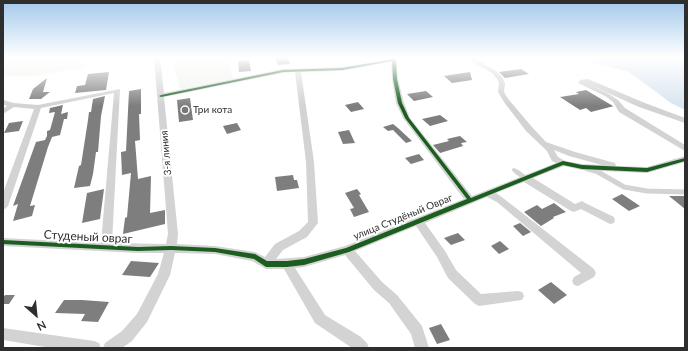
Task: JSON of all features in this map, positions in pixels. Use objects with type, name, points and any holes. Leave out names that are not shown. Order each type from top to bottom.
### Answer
[{"type":"street","name":"3-я линия","points":[[110,348],[127,336],[142,318],[164,275],[172,248],[173,234],[159,73]]},
{"type":"street","points":[[161,96],[269,73]]},
{"type":"street","points":[[266,264],[279,247],[303,234],[313,223],[310,162],[298,73]]},
{"type":"street","points":[[395,73],[400,103],[407,118],[470,200]]},
{"type":"street","points":[[495,73],[502,83],[501,92],[506,101],[529,129],[545,144],[555,159],[562,163],[582,167],[646,170],[685,159]]},
{"type":"street","points":[[685,120],[588,81],[582,81],[581,83],[607,95],[616,101],[622,110],[685,149]]},
{"type":"street","points":[[3,102],[13,105],[38,107],[118,90],[106,247]]},
{"type":"street","points":[[3,112],[13,105]]},
{"type":"street","points":[[3,206],[38,107]]},
{"type":"street","points":[[545,144],[572,154],[627,168]]},
{"type":"street","name":"улица Студёный Овраг","points":[[172,248],[222,251],[255,257],[266,264],[304,262],[347,250],[562,163]]},
{"type":"street","points":[[525,178],[574,208],[582,205],[610,220]]},
{"type":"street","points":[[487,193],[500,200],[590,273],[578,281]]},
{"type":"street","points":[[418,221],[441,254],[452,274],[479,300],[518,296]]},
{"type":"street","name":"Студеный овраг","points":[[3,242],[138,249],[172,248]]},
{"type":"street","points":[[347,250],[378,286],[393,299],[417,331],[422,348]]},
{"type":"street","points":[[287,264],[320,319],[356,342],[362,348]]},
{"type":"street","points":[[3,334],[94,348]]},
{"type":"lane","points":[[582,167],[601,173],[624,187],[647,191],[685,192]]},
{"type":"lane","points":[[514,170],[525,178]]},
{"type":"shaded area","points":[[3,73],[49,73],[33,76],[3,75]]},
{"type":"shaded area","points":[[176,73],[232,73],[233,79],[180,89]]},
{"type":"shaded area","points":[[631,73],[685,73],[685,99],[683,100],[685,102],[685,110],[671,103]]},
{"type":"building","points":[[109,73],[106,90],[75,93],[77,86],[85,85],[88,74]]},
{"type":"building","points":[[470,73],[472,80],[452,83],[444,76]]},
{"type":"building","points":[[500,73],[529,74],[505,78]]},
{"type":"building","points":[[47,78],[43,92],[50,92],[41,99],[29,99],[33,89]]},
{"type":"building","points":[[141,89],[141,114],[139,114],[140,140],[135,141],[138,179],[151,176],[150,213],[165,210],[165,224],[123,234],[125,218],[127,217],[131,173],[122,175],[121,152],[126,151],[129,91]]},
{"type":"building","points":[[586,90],[614,106],[591,112],[586,108],[580,110],[560,97],[579,94],[576,92]]},
{"type":"building","points":[[426,91],[433,97],[414,101],[407,94]]},
{"type":"building","points":[[105,96],[101,116],[98,152],[96,152],[90,186],[74,188],[79,166],[81,165],[89,112],[91,112],[93,99]]},
{"type":"building","name":"Три кота","points":[[190,98],[193,120],[179,122],[177,100]]},
{"type":"building","points":[[358,102],[364,109],[351,112],[345,105]]},
{"type":"building","points":[[63,105],[61,114],[68,112],[67,119],[64,119],[60,135],[52,137],[48,147],[30,206],[35,205],[32,216],[13,221],[18,204],[13,206],[36,142],[45,140],[47,131],[50,130],[55,112],[49,113],[50,108]]},
{"type":"building","points":[[440,115],[448,121],[430,126],[422,119]]},
{"type":"building","points":[[23,121],[19,131],[4,133],[9,123]]},
{"type":"building","points":[[237,123],[241,130],[227,134],[223,126]]},
{"type":"building","points":[[393,124],[412,141],[406,143],[393,130],[388,131],[383,127]]},
{"type":"building","points":[[349,130],[355,143],[343,144],[338,132]]},
{"type":"building","points":[[460,136],[467,142],[461,143],[463,146],[440,153],[433,145],[449,141],[447,139]]},
{"type":"building","points":[[419,154],[424,160],[411,164],[405,158]]},
{"type":"building","points":[[293,175],[294,180],[297,180],[299,188],[277,191],[275,177]]},
{"type":"building","points":[[104,189],[100,219],[82,223],[87,193]]},
{"type":"building","points":[[357,189],[361,194],[359,195],[369,212],[354,217],[350,209],[354,208],[345,193]]},
{"type":"building","points":[[622,194],[640,206],[629,211],[612,199]]},
{"type":"building","points":[[669,196],[685,196],[685,209]]},
{"type":"building","points":[[554,203],[566,212],[553,217],[554,218],[541,226],[524,212],[537,205],[542,209]]},
{"type":"building","points":[[520,223],[531,232],[523,236],[513,226]]},
{"type":"building","points":[[458,233],[465,240],[451,245],[444,238]]},
{"type":"building","points":[[500,241],[509,249],[499,254],[491,246]]},
{"type":"building","points":[[131,261],[159,263],[150,277],[122,275]]},
{"type":"building","points":[[551,282],[567,295],[554,304],[538,290]]},
{"type":"building","points":[[5,295],[15,295],[9,304],[3,304],[3,298]]},
{"type":"building","points":[[64,300],[109,302],[98,322],[81,321],[85,314],[55,313]]},
{"type":"building","points":[[441,324],[450,340],[437,344],[429,328]]},
{"type":"cycle path","points":[[161,96],[271,73]]},
{"type":"cycle path","points":[[395,73],[400,103],[407,118],[470,200]]},
{"type":"cycle path","points":[[3,242],[138,249],[171,248],[215,250],[255,257],[266,264],[304,262],[347,250],[563,163],[582,167],[647,170],[685,159]]},
{"type":"place","name":"Три кота","points":[[185,110]]}]
